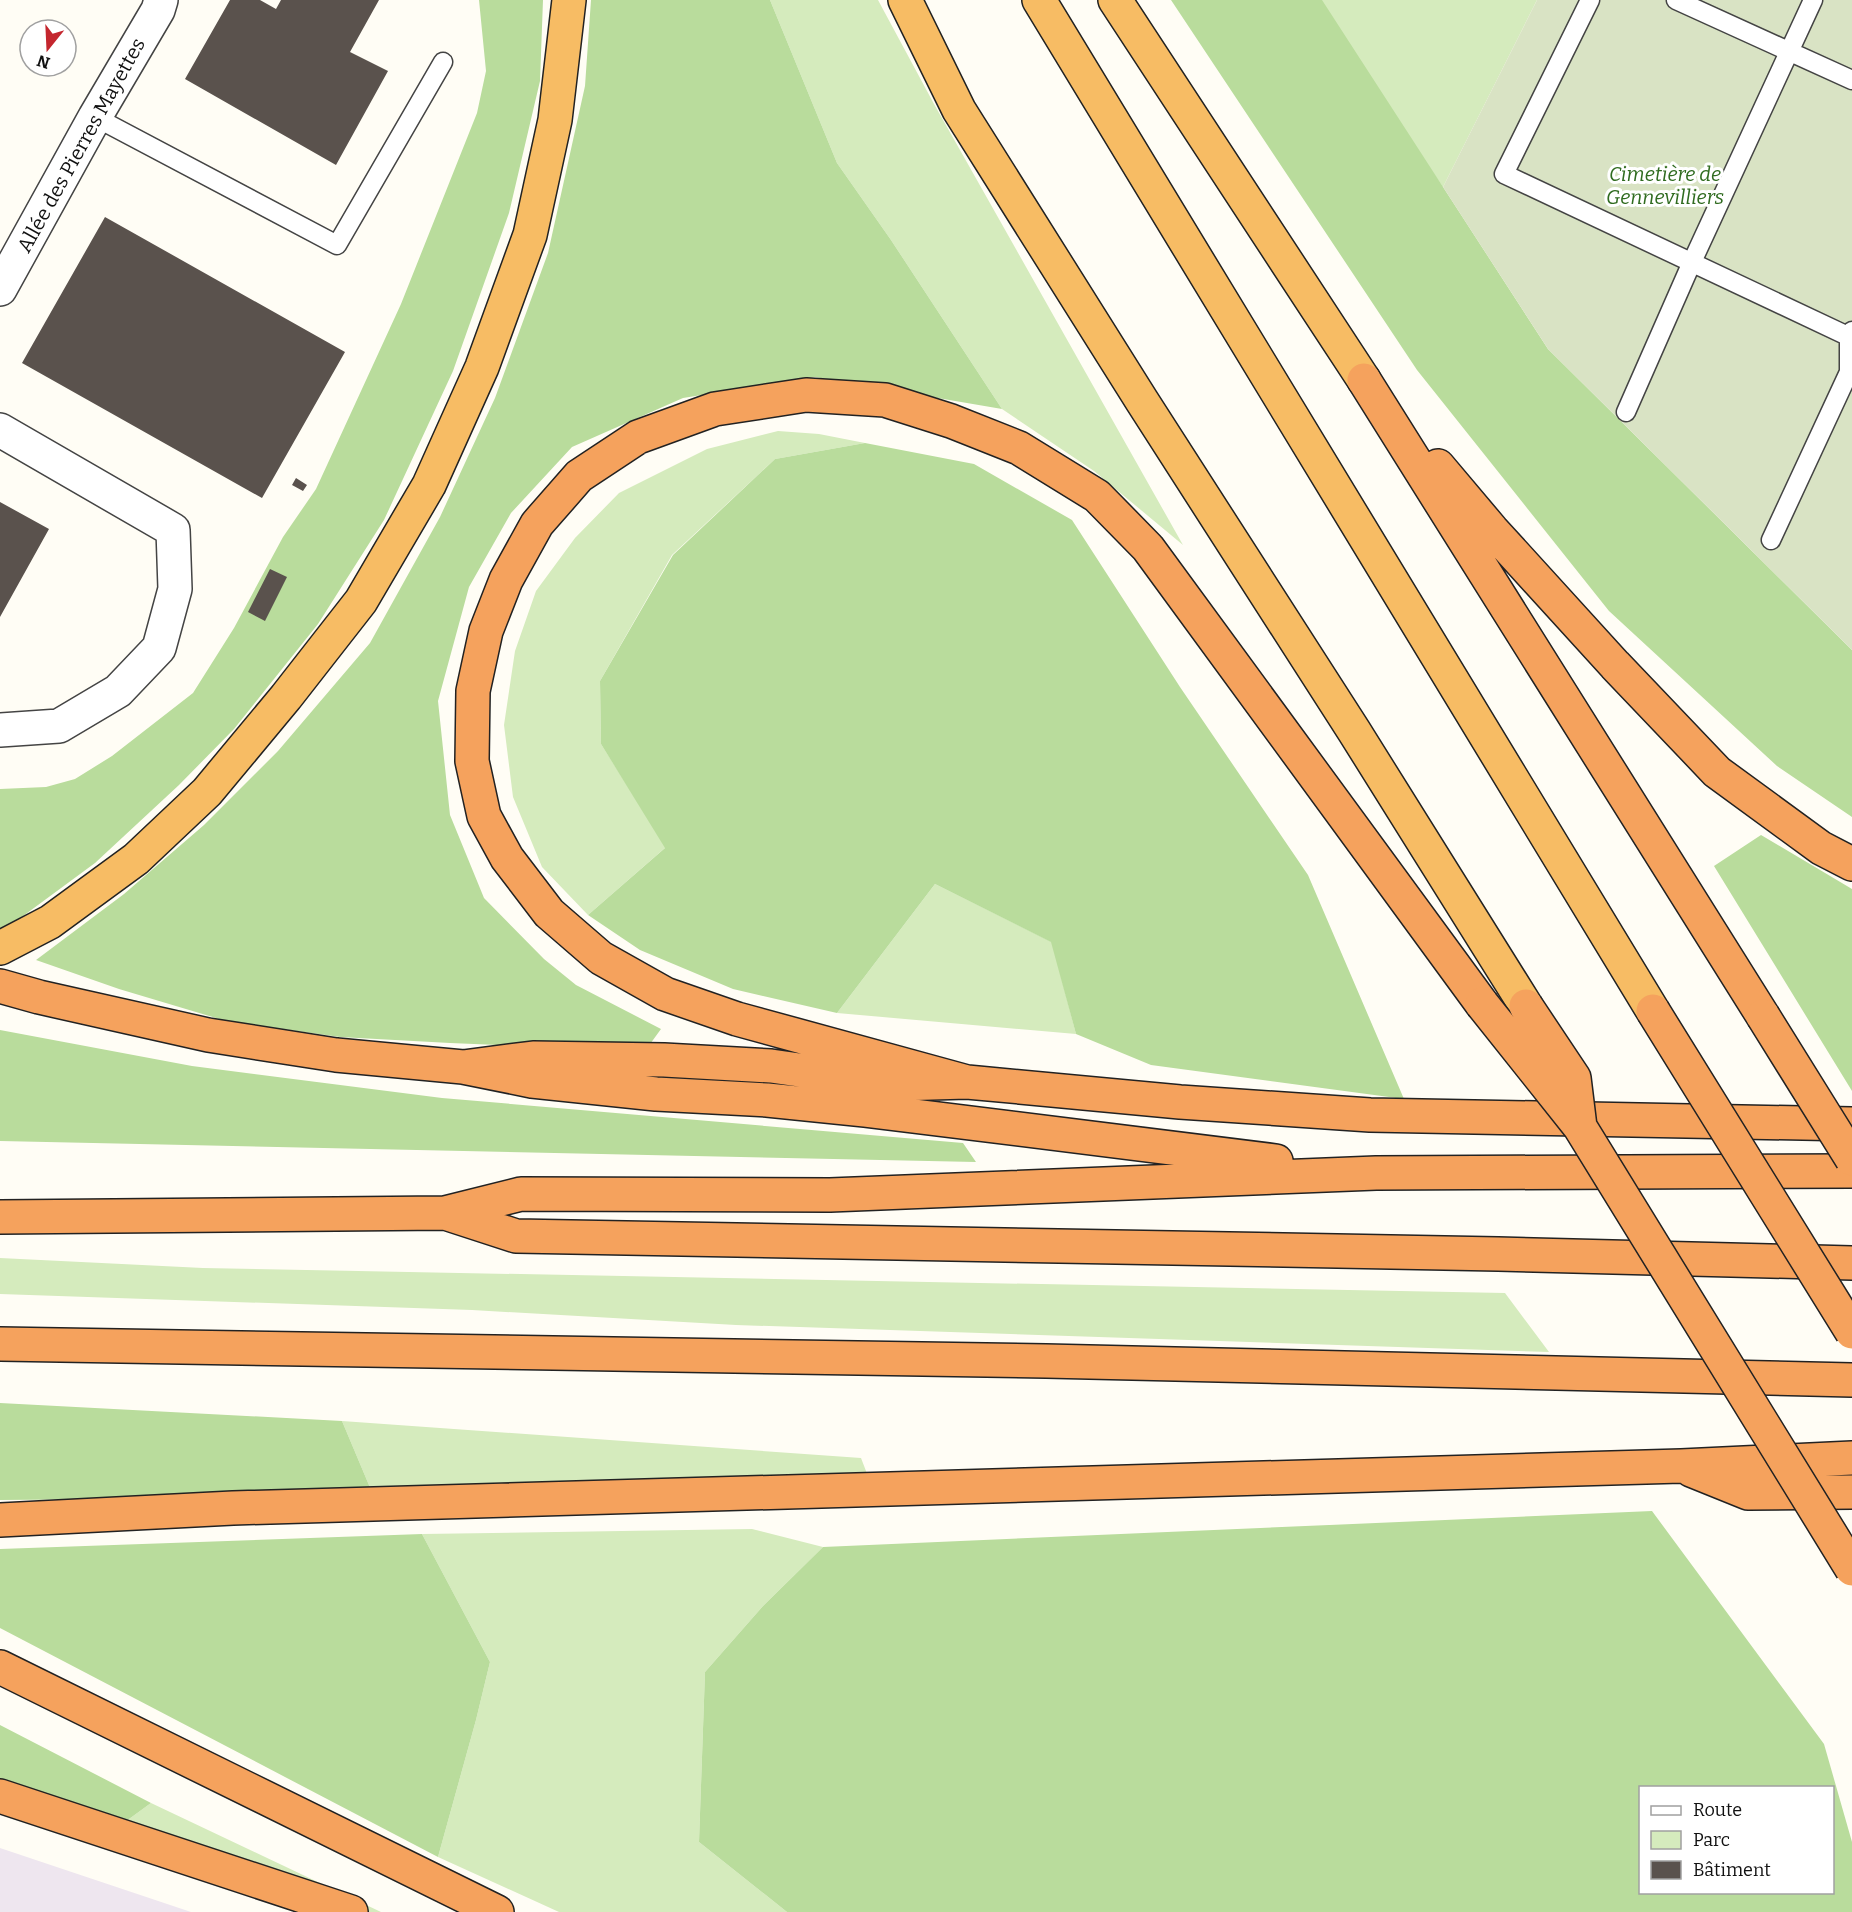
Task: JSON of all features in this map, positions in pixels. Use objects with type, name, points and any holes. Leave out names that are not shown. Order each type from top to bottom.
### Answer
[{"type":"highway","points":[[0,948],[50,922],[136,860],[207,792],[286,697],[361,601],[429,485],[482,367],[530,235],[555,120],[569,0]]},
{"type":"highway","points":[[905,0],[958,110],[1354,731],[1526,1006],[1574,1078],[1580,1128]]},
{"type":"highway","points":[[1039,0],[1653,1011],[1852,1332]]},
{"type":"highway","points":[[1115,0],[1364,380],[1852,1159]]},
{"type":"highway","points":[[1364,380],[1492,530],[1615,665],[1717,772],[1821,848],[1852,864]]},
{"type":"highway","points":[[967,1082],[737,1019],[665,994],[601,958],[549,913],[507,858],[484,816],[472,761],[473,691],[486,632],[506,580],[537,524],[579,476],[638,437],[715,409],[806,394],[885,400],[951,421],[1019,448],[1097,496],[1149,548],[1482,1004],[1580,1128],[1852,1569]]},
{"type":"highway","points":[[0,986],[208,1035],[336,1055],[463,1067],[532,1081],[656,1094],[767,1100],[865,1110],[1376,1173]]},
{"type":"highway","points":[[463,1067],[533,1058],[664,1060],[771,1066],[897,1084],[967,1082],[1180,1102],[1370,1115],[1852,1124]]},
{"type":"highway","points":[[0,1217],[445,1213],[521,1194],[830,1195],[1376,1173],[1852,1171]]},
{"type":"highway","points":[[445,1213],[516,1236],[1498,1254],[1852,1263]]},
{"type":"highway","points":[[0,1344],[1046,1360],[1852,1380]]},
{"type":"highway","points":[[0,1520],[233,1508],[1681,1466],[1852,1458]]},
{"type":"highway","points":[[1681,1466],[1748,1493],[1852,1492]]},
{"type":"highway","points":[[0,1667],[497,1912]]},
{"type":"highway","points":[[0,1796],[351,1912]]},
{"type":"street","name":"Allée des Pierres Mayettes","points":[[0,290],[95,117],[158,10],[161,0]]},
{"type":"street","points":[[0,430],[172,531],[175,590],[159,648],[118,691],[59,726],[0,730]]},
{"type":"lane","points":[[1590,0],[1504,174],[1851,335],[1849,372],[1772,540]]},
{"type":"lane","points":[[1676,0],[1852,80]]},
{"type":"lane","points":[[1626,412],[1692,262],[1813,0]]},
{"type":"lane","points":[[95,117],[337,245],[443,62]]},
{"type":"shaded area","points":[[0,1848],[191,1912],[0,1912]]},
{"type":"green space","points":[[479,0],[543,0],[540,81],[509,213],[453,371],[384,520],[318,624],[234,729],[179,785],[95,863],[0,933],[0,789],[46,787],[75,779],[112,756],[193,693],[234,628],[283,537],[316,489],[401,304],[477,113],[486,71]]},
{"type":"green space","points":[[591,0],[770,0],[837,163],[891,240],[1002,409],[815,377],[683,398],[572,447],[511,513],[469,587],[438,701],[450,815],[484,898],[544,959],[576,985],[661,1029],[645,1051],[340,1037],[226,1021],[119,989],[36,960],[124,894],[204,825],[278,751],[370,643],[440,517],[495,398],[548,253],[585,86]]},
{"type":"green space","points":[[770,0],[878,0],[934,104],[1183,545],[1094,471],[1002,409],[891,240],[837,163]]},
{"type":"green space","points":[[1171,0],[1322,0],[1548,349],[1852,650],[1852,817],[1777,766],[1609,611],[1417,370]]},
{"type":"green space","points":[[1314,0],[1537,0],[1443,187]]},
{"type":"green space","name":"Cimetière de Gennevilliers","points":[[1537,0],[1852,0],[1852,650],[1548,349],[1443,187]]},
{"type":"green space","points":[[778,431],[819,434],[865,443],[775,459],[672,555],[600,681],[601,744],[666,847],[588,915],[542,867],[513,797],[504,725],[515,651],[536,591],[575,538],[619,493],[707,449]]},
{"type":"green space","points":[[865,443],[974,464],[1072,520],[1180,687],[1308,875],[1404,1099],[1151,1065],[1076,1034],[1051,942],[935,884],[837,1013],[733,989],[640,950],[588,915],[665,848],[601,744],[600,681],[673,555],[775,459]]},
{"type":"green space","points":[[1761,835],[1852,889],[1852,1091],[1714,866]]},
{"type":"green space","points":[[935,884],[1052,942],[1076,1034],[837,1013]]},
{"type":"green space","points":[[0,1030],[192,1066],[442,1098],[963,1143],[976,1162],[0,1141]]},
{"type":"green space","points":[[0,1258],[203,1268],[1505,1293],[1549,1352],[736,1325],[472,1310],[0,1294]]},
{"type":"green space","points":[[0,1403],[342,1421],[374,1497],[0,1500]]},
{"type":"green space","points":[[342,1421],[861,1458],[871,1484],[374,1497]]},
{"type":"green space","points":[[1652,1511],[1824,1744],[1852,1842],[1852,1912],[787,1912],[699,1842],[705,1672],[763,1606],[823,1547]]},
{"type":"green space","points":[[752,1529],[823,1547],[763,1606],[705,1672],[699,1842],[787,1912],[559,1912],[438,1857],[490,1662],[422,1534]]},
{"type":"green space","points":[[422,1534],[490,1662],[438,1857],[0,1628],[0,1549]]},
{"type":"green space","points":[[0,1725],[151,1803],[103,1838],[0,1796]]},
{"type":"green space","points":[[151,1803],[381,1912],[304,1912],[103,1838]]},
{"type":"building","points":[[230,0],[260,0],[276,9],[281,0],[379,0],[350,52],[388,71],[336,165],[185,79]]},
{"type":"building","points":[[105,217],[345,352],[262,498],[22,363]]},
{"type":"building","points":[[296,478],[307,485],[303,491],[292,485]]},
{"type":"building","points":[[0,502],[49,529],[0,617]]},
{"type":"building","points":[[270,569],[287,577],[265,621],[248,612]]}]
